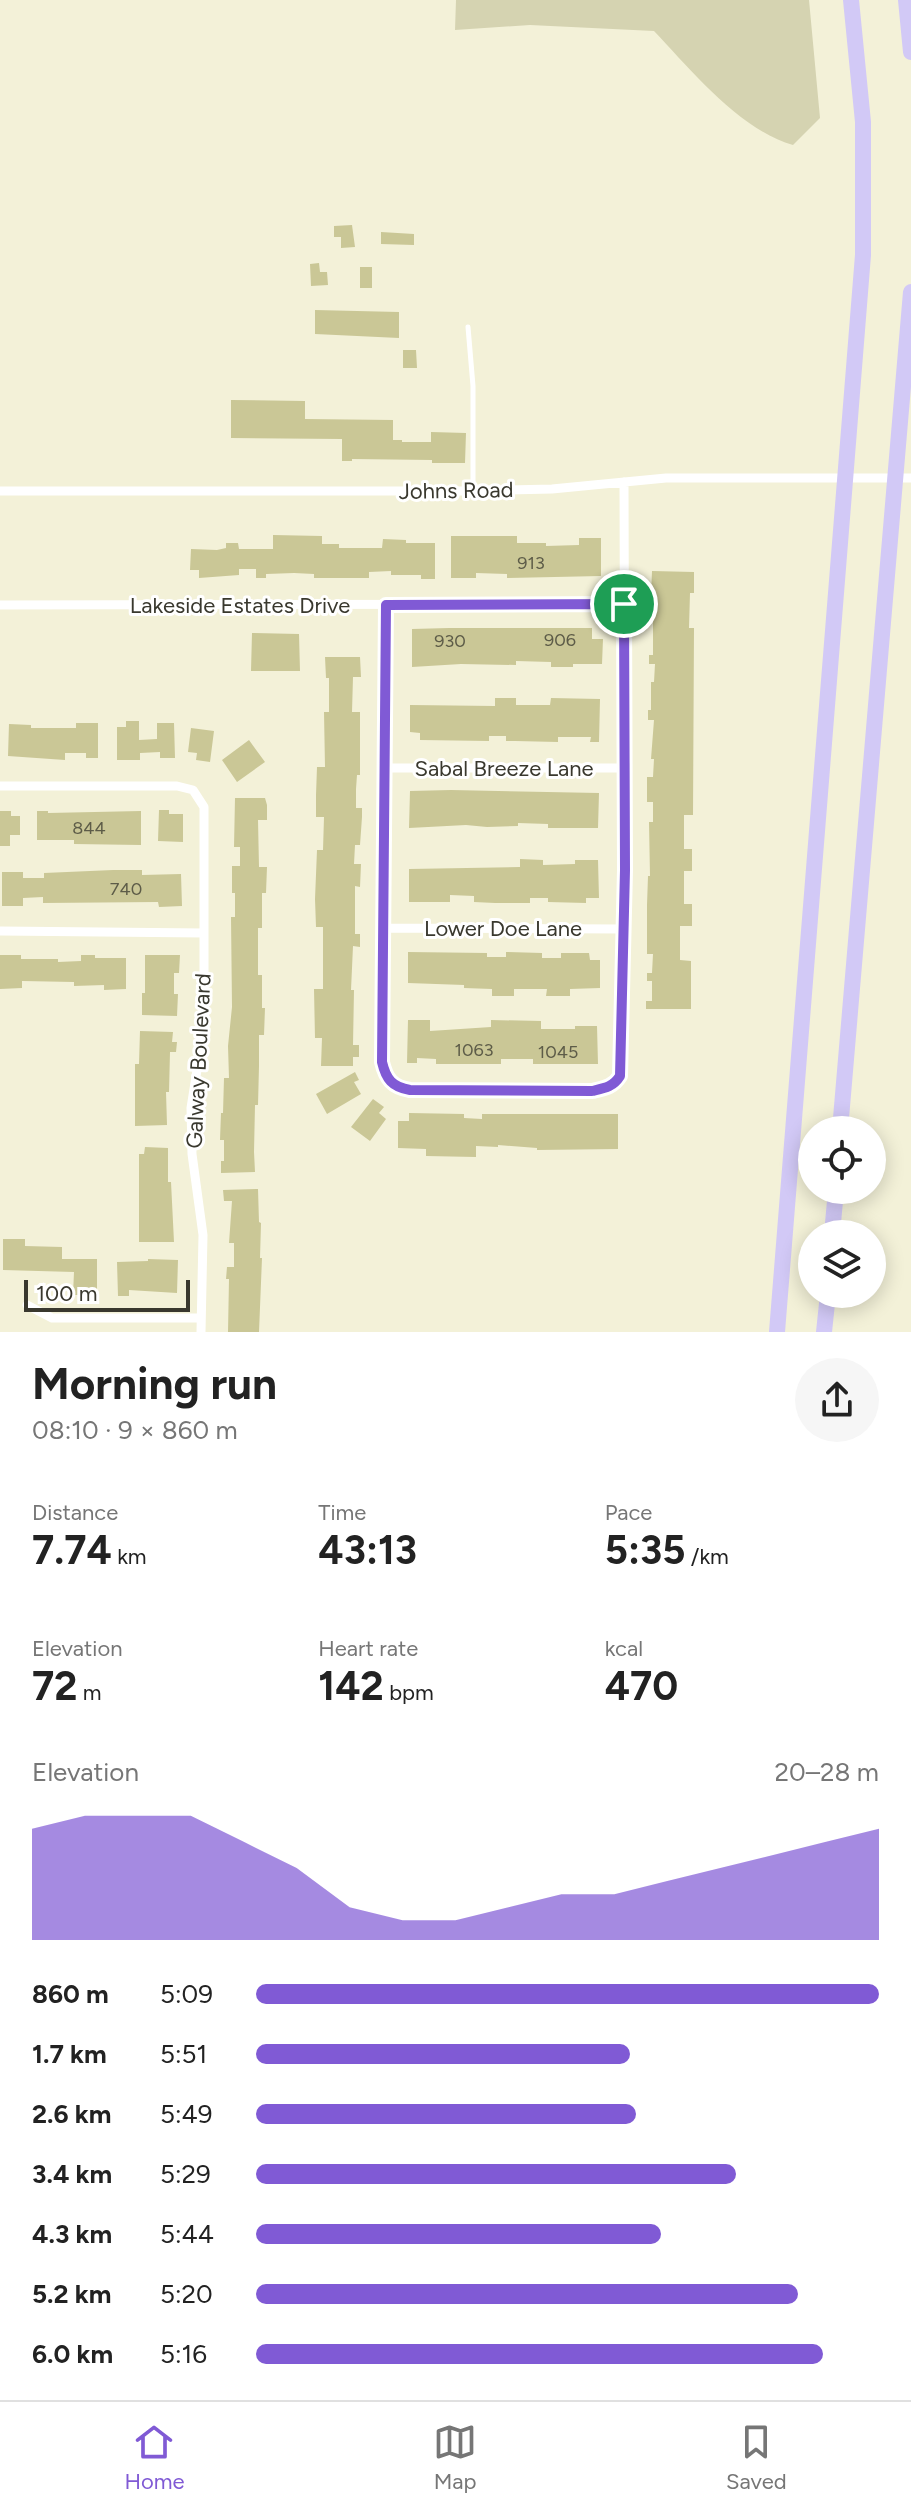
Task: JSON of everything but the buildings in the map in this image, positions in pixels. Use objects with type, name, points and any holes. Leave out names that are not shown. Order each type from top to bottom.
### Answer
[{"type":"highway","points":[[777,1332],[863,255],[863,122],[851,0]]},
{"type":"highway","points":[[906,0],[911,52]]},
{"type":"highway","points":[[841,1116],[911,292]]},
{"type":"highway","points":[[824,1332],[827,1308]]},
{"type":"street","name":"Johns Road","points":[[0,491],[473,491],[552,489],[666,478],[911,478]]},
{"type":"street","points":[[386,605],[382,1062],[385,1075],[398,1088],[410,1090],[577,1091],[608,1088],[620,1076],[625,870],[624,482]]},
{"type":"street","name":"Lakeside Estates Drive","points":[[0,605],[624,604]]},
{"type":"street","name":"Sabal Breeze Lane","points":[[384,768],[624,768]]},
{"type":"street","name":"Galway Boulevard","points":[[0,786],[177,786],[193,790],[204,807],[204,1026],[191,1108],[192,1154],[203,1235],[201,1332]]},
{"type":"street","name":"Lower Doe Lane","points":[[383,928],[623,929]]},
{"type":"street","points":[[0,931],[204,933]]},
{"type":"street","points":[[27,1305],[52,1318],[201,1318]]},
{"type":"lane","points":[[468,327],[473,386],[473,491]]},
{"type":"shaded area","points":[[456,0],[809,0],[820,118],[793,145],[773,137],[735,113],[654,31],[530,25],[455,30]]},
{"type":"route","points":[[624,604],[625,870],[620,1076],[608,1088],[592,1091],[398,1088],[385,1075],[382,1062],[386,605],[624,604]]}]
